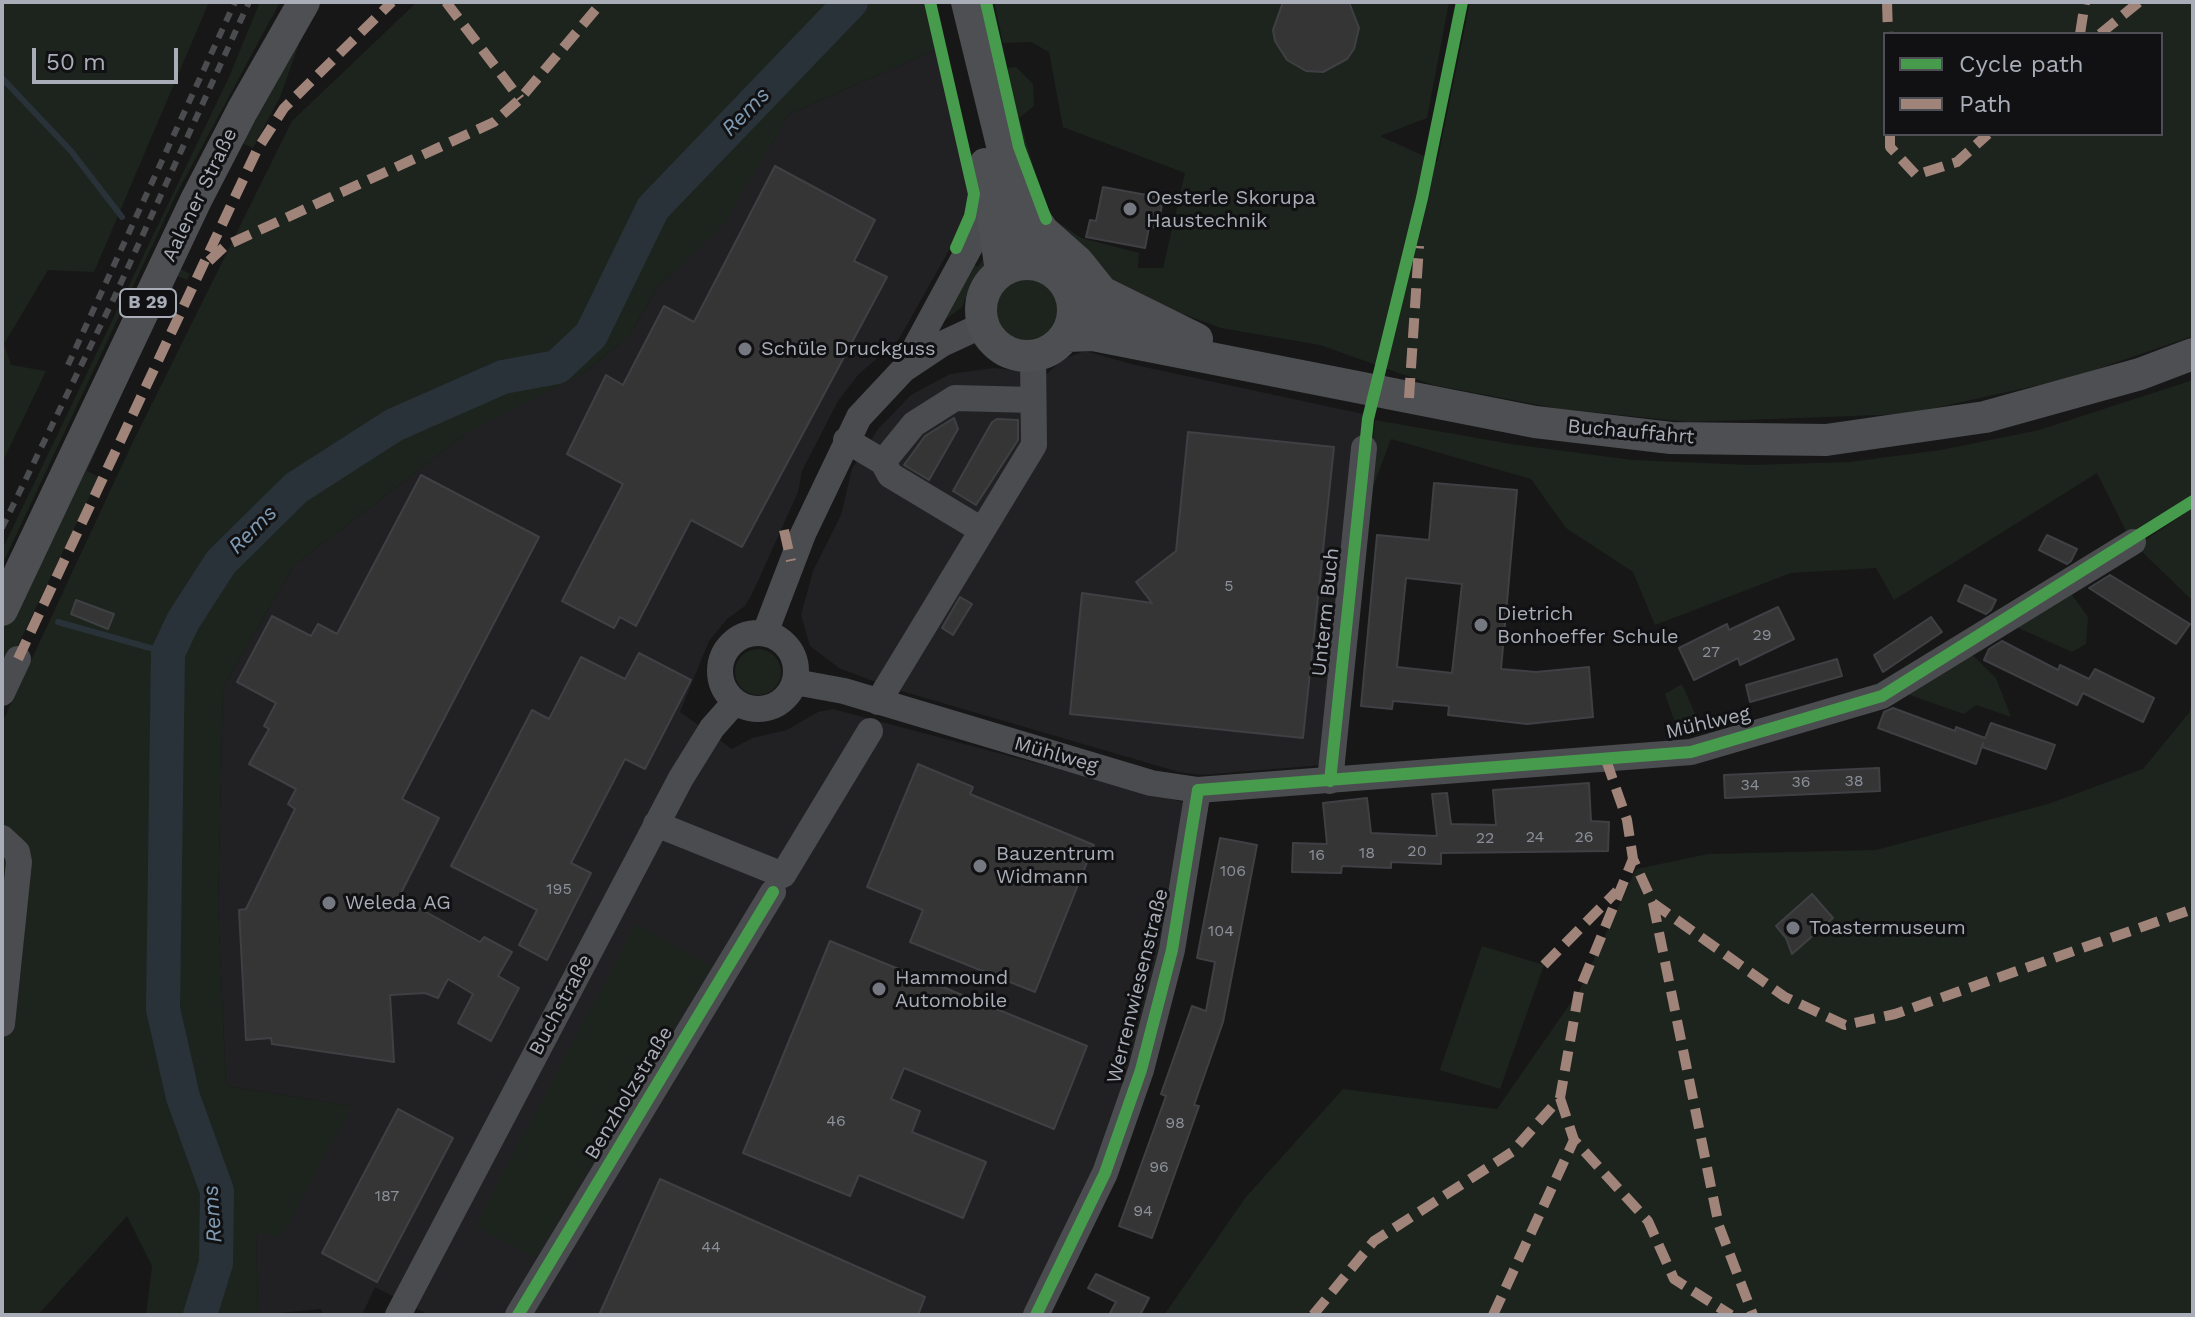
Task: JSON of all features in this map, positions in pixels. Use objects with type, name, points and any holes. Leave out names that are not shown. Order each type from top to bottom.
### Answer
[{"type":"main road","name":"Aalener Straße","points":[[2,610],[196,200],[304,2]]},
{"type":"main road","points":[[946,2],[1001,186],[1024,235],[1043,266],[1065,282],[1070,322],[1057,346],[1033,356],[1008,352],[997,346],[983,325],[983,295],[1001,271],[1021,264],[1043,266]]},
{"type":"main road","points":[[967,2],[1001,186],[1001,271]]},
{"type":"main road","points":[[1001,186],[1043,231],[1078,262],[1102,292],[1197,339]]},
{"type":"main road","points":[[1070,322],[1097,318],[1197,339],[1346,382]]},
{"type":"main road","points":[[1070,322],[1093,335],[1346,382]]},
{"type":"main road","name":"Buchauffahrt","points":[[1346,382],[1400,396],[1535,422],[1671,438],[1826,440],[1985,417],[2140,374],[2193,354]]},
{"type":"street","points":[[903,370],[1001,186]]},
{"type":"street","points":[[765,633],[791,561],[859,417],[903,370],[942,344],[983,325]]},
{"type":"street","points":[[878,702],[980,529],[994,517],[1034,445],[1033,356]]},
{"type":"street","points":[[883,462],[914,424],[955,398],[1033,400]]},
{"type":"street","points":[[846,440],[883,462],[890,475],[980,529]]},
{"type":"street","name":"Unterm Buch","points":[[1330,781],[1364,448]]},
{"type":"street","name":"Mühlweg","points":[[795,682],[824,685],[1151,783],[1198,790],[1691,752],[1882,696],[2133,542]]},
{"type":"street","points":[[765,633],[787,646],[794,657],[795,682],[790,693],[770,708],[758,710],[735,702],[720,676],[723,656],[736,640],[765,633]]},
{"type":"street","points":[[2,693],[18,659]]},
{"type":"street","name":"Buchstraße","points":[[398,1315],[656,824],[712,728],[735,702]]},
{"type":"street","points":[[656,824],[783,875],[870,731]]},
{"type":"street","name":"Werrenwiesenstraße","points":[[1036,1315],[1105,1173],[1141,1070],[1172,950],[1198,790]]},
{"type":"street","points":[[2,838],[11,844],[19,862],[2,1024]]},
{"type":"street","name":"Benzholzstraße","points":[[518,1315],[773,892]]},
{"type":"shaded area","points":[[2,2],[209,2],[94,272],[48,270],[4,344],[11,365],[46,371],[2,463]]},
{"type":"shaded area","points":[[260,2],[280,2],[177,193],[2,565],[2,550],[229,77]]},
{"type":"shaded area","points":[[314,2],[280,97],[253,148],[240,142],[177,267],[190,274],[187,280],[175,275],[87,471],[99,477],[2,678],[2,630],[45,536],[216,177]]},
{"type":"shaded area","points":[[417,2],[925,2],[935,50],[789,114],[723,225],[657,288],[628,337],[581,375],[471,430],[294,565],[223,687],[218,906],[226,1086],[352,1106],[281,1237],[256,1233],[258,1315],[146,1315],[152,1266],[127,1216],[38,1315],[2,1315],[2,723],[131,446],[292,121]]},
{"type":"shaded area","points":[[994,2],[1449,2],[1427,118],[1380,136],[1437,162],[1470,2],[2193,2],[2193,336],[2071,378],[1907,414],[1689,422],[1561,409],[1433,385],[1320,345],[1221,328],[1118,290],[1048,220],[1022,150],[1017,121],[1012,126],[1001,77],[1006,68],[1016,67],[1033,84],[1034,106],[1019,118],[1048,215],[1081,238],[1139,253],[1138,268],[1163,268],[1185,173],[1063,127],[1049,52],[1031,42],[1003,43]]},
{"type":"shaded area","points":[[935,50],[967,179],[969,205],[952,245],[899,339],[858,375],[838,401],[802,471],[798,492],[753,592],[745,606],[727,619],[709,641],[680,712],[732,749],[752,738],[787,730],[818,712],[833,709],[1208,809],[1182,927],[1132,1107],[1038,1315],[429,1315],[375,1287],[362,1315],[324,1315],[321,1309],[258,1315],[256,1232],[351,1106],[226,1086],[218,906],[223,687],[294,565],[471,430],[581,375],[628,337],[657,288],[723,224],[789,114]]},
{"type":"shaded area","points":[[993,243],[988,259],[972,282],[962,307],[945,320],[941,318],[970,263],[978,267]]},
{"type":"shaded area","points":[[1028,277],[1053,287],[1063,312],[1053,337],[1028,347],[1003,337],[993,312],[1003,287]]},
{"type":"shaded area","points":[[1085,351],[1135,365],[1363,414],[1322,765],[1201,775],[1179,772],[891,688],[839,668],[810,646],[801,615],[813,571],[841,515],[852,469],[878,429],[911,395],[950,374],[994,368],[1047,374],[1063,359]]},
{"type":"shaded area","points":[[2193,380],[2193,494],[2129,537],[2097,473],[1894,600],[1876,568],[1791,573],[1655,625],[1633,572],[1566,528],[1531,479],[1391,439],[1373,487],[1368,487],[1375,420],[1511,444],[1632,460],[1751,465],[1850,462],[1941,450],[2039,430]]},
{"type":"shaded area","points":[[2193,508],[2193,601],[2136,546]]},
{"type":"shaded area","points":[[2067,588],[2088,617],[2086,644],[2072,652],[2012,625]]},
{"type":"shaded area","points":[[758,649],[774,656],[781,672],[774,688],[758,695],[742,688],[735,672],[742,656]]},
{"type":"shaded area","points":[[1966,649],[1996,678],[2011,717],[1976,705],[1964,714],[1904,693]]},
{"type":"shaded area","points":[[1682,684],[1702,730],[1680,737],[1665,694]]},
{"type":"shaded area","points":[[2193,700],[2193,1315],[1164,1315],[1246,1197],[1343,1089],[1497,1109],[1579,991],[1636,869],[1708,854],[1876,850],[2048,804],[2143,769],[2189,713]]},
{"type":"shaded area","points":[[636,924],[711,966],[535,1257],[475,1226]]},
{"type":"shaded area","points":[[1482,946],[1544,965],[1500,1089],[1440,1070]]},
{"type":"building","points":[[1283,2],[1349,2],[1359,28],[1354,49],[1347,59],[1323,72],[1306,71],[1287,60],[1275,41],[1273,30]]},
{"type":"building","name":"Schüle Druckguss","points":[[775,166],[875,220],[854,261],[887,277],[742,547],[691,520],[636,626],[620,617],[614,628],[562,601],[623,484],[567,454],[606,375],[623,385],[664,306],[694,322]]},
{"type":"building","name":"Oesterle Skorupa Haustechnik","points":[[1103,187],[1163,198],[1158,228],[1149,227],[1145,248],[1086,237],[1090,220],[1096,221]]},
{"type":"building","points":[[954,418],[958,429],[929,480],[904,465],[925,436]]},
{"type":"building","points":[[997,419],[1018,420],[1018,440],[976,505],[953,491],[992,422]]},
{"type":"building","points":[[1188,432],[1334,447],[1303,738],[1070,714],[1082,593],[1152,603],[1136,582],[1176,551]]},
{"type":"building","points":[[421,475],[539,537],[402,799],[439,818],[399,897],[480,942],[484,937],[512,952],[498,976],[519,988],[491,1041],[458,1023],[473,994],[448,979],[438,998],[425,993],[390,995],[394,1062],[272,1044],[271,1038],[246,1040],[239,910],[246,909],[295,809],[288,804],[296,789],[249,764],[269,729],[264,726],[276,703],[237,682],[272,616],[311,636],[318,624],[337,634]]},
{"type":"building","name":"Dietrich Bonhoeffer Schule","points":[[1434,483],[1517,490],[1501,669],[1536,672],[1589,667],[1593,717],[1527,724],[1448,715],[1449,706],[1393,701],[1392,709],[1361,706],[1377,535],[1429,540]],"holes":[[[1406,578],[1462,584],[1452,673],[1397,667]]]},
{"type":"building","points":[[2047,535],[2077,549],[2071,561],[2067,564],[2039,550]]},
{"type":"building","points":[[2110,575],[2190,624],[2176,644],[2089,588]]},
{"type":"building","points":[[1965,585],[1996,600],[1991,610],[1986,614],[1958,601]]},
{"type":"building","points":[[960,597],[972,604],[953,635],[942,628]]},
{"type":"building","points":[[76,600],[114,614],[108,629],[71,614]]},
{"type":"building","points":[[1778,607],[1794,639],[1740,665],[1738,658],[1694,680],[1679,648],[1727,624],[1729,630]]},
{"type":"building","points":[[1931,617],[1942,632],[1883,672],[1874,655]]},
{"type":"building","points":[[2002,641],[2058,670],[2060,665],[2089,679],[2095,669],[2154,698],[2143,722],[2083,693],[2077,705],[1984,660],[1989,649]]},
{"type":"building","points":[[639,653],[691,680],[645,769],[625,759],[571,863],[591,873],[547,960],[519,945],[537,910],[451,866],[532,710],[549,719],[581,657],[625,679]]},
{"type":"building","points":[[1837,659],[1842,676],[1750,702],[1746,685]]},
{"type":"building","points":[[1893,708],[1955,731],[1956,727],[1985,738],[1991,723],[2055,745],[2046,769],[1982,747],[1983,743],[1976,764],[1878,728],[1884,712]]},
{"type":"building","name":"Bauzentrum Widmann","points":[[918,764],[973,787],[970,794],[1094,845],[1035,992],[910,942],[923,910],[867,887]]},
{"type":"building","points":[[1879,768],[1880,791],[1725,798],[1724,775]]},
{"type":"building","points":[[1589,783],[1591,821],[1609,822],[1608,851],[1441,853],[1441,864],[1391,862],[1391,868],[1342,866],[1341,873],[1292,872],[1293,843],[1327,844],[1323,803],[1367,798],[1371,833],[1437,836],[1432,794],[1447,793],[1451,824],[1496,825],[1493,790]]},
{"type":"building","points":[[1220,838],[1257,845],[1223,1022],[1194,1105],[1199,1106],[1152,1238],[1119,1226],[1166,1096],[1161,1094],[1192,1006],[1206,1011],[1215,962],[1197,958]]},
{"type":"building","points":[[1812,894],[1833,918],[1792,954],[1786,938],[1776,926]]},
{"type":"building","points":[[830,941],[1087,1046],[1054,1129],[904,1068],[891,1099],[920,1111],[912,1132],[986,1162],[963,1218],[859,1175],[850,1196],[743,1153]]},
{"type":"building","points":[[398,1109],[453,1138],[377,1282],[322,1253]]},
{"type":"building","points":[[660,1179],[925,1297],[918,1315],[599,1315]]},
{"type":"building","points":[[1096,1274],[1149,1298],[1140,1315],[1109,1315],[1116,1302],[1088,1288]]},
{"type":"waterway","name":"Rems","points":[[200,1315],[216,1263],[217,1191],[183,1097],[163,1009],[168,653],[183,621],[221,562],[296,488],[394,425],[503,377],[557,367],[591,335],[653,208],[851,2]]},
{"type":"waterway","points":[[2,78],[71,151],[122,217]]},
{"type":"waterway","points":[[58,622],[168,653]]},
{"type":"railway","points":[[68,365],[235,2]]},
{"type":"railway","points":[[2,528],[114,298],[249,2]]},
{"type":"marked path","points":[[18,659],[257,150],[284,108],[392,2]]},
{"type":"marked path","points":[[446,2],[520,99]]},
{"type":"marked path","points":[[209,261],[225,246],[494,122],[520,99],[602,2]]},
{"type":"marked path","points":[[1887,2],[1888,32]]},
{"type":"marked path","points":[[2080,32],[2085,2]]},
{"type":"marked path","points":[[2102,32],[2139,2]]},
{"type":"marked path","points":[[1890,136],[1890,147],[1916,175],[1957,162],[1986,136]]},
{"type":"marked path","points":[[1409,398],[1419,246]]},
{"type":"marked path","points":[[784,530],[791,561]]},
{"type":"marked path","points":[[1606,760],[1627,820],[1633,859],[1653,903],[1785,997],[1845,1025],[1895,1014],[2193,909]]},
{"type":"marked path","points":[[1313,1315],[1374,1241],[1512,1152],[1560,1098],[1579,991],[1633,859]]},
{"type":"marked path","points":[[1544,965],[1617,891]]},
{"type":"marked path","points":[[1653,903],[1719,1226],[1753,1315]]},
{"type":"marked path","points":[[1560,1098],[1574,1140],[1648,1221],[1674,1279],[1731,1315]]},
{"type":"marked path","points":[[1493,1315],[1574,1140]]},
{"type":"cycle path","points":[[930,2],[974,194],[970,216],[956,248]]},
{"type":"cycle path","points":[[986,2],[1019,147],[1046,219]]},
{"type":"cycle path","points":[[1330,781],[1368,419],[1422,198],[1462,2]]},
{"type":"cycle path","points":[[1036,1315],[1105,1173],[1141,1070],[1172,950],[1198,790],[1691,752],[1882,696],[2193,501]]},
{"type":"cycle path","points":[[518,1315],[773,892]]},
{"type":"place","name":"Oesterle Skorupa Haustechnik","points":[[1130,209]]},
{"type":"place","name":"Schüle Druckguss","points":[[745,349]]},
{"type":"place","name":"Dietrich Bonhoeffer Schule","points":[[1481,625]]},
{"type":"place","name":"Bauzentrum Widmann","points":[[980,866]]},
{"type":"place","name":"Weleda AG","points":[[329,903]]},
{"type":"place","name":"Toastermuseum","points":[[1793,928]]},
{"type":"place","name":"Hammound Automobile","points":[[879,989]]}]
